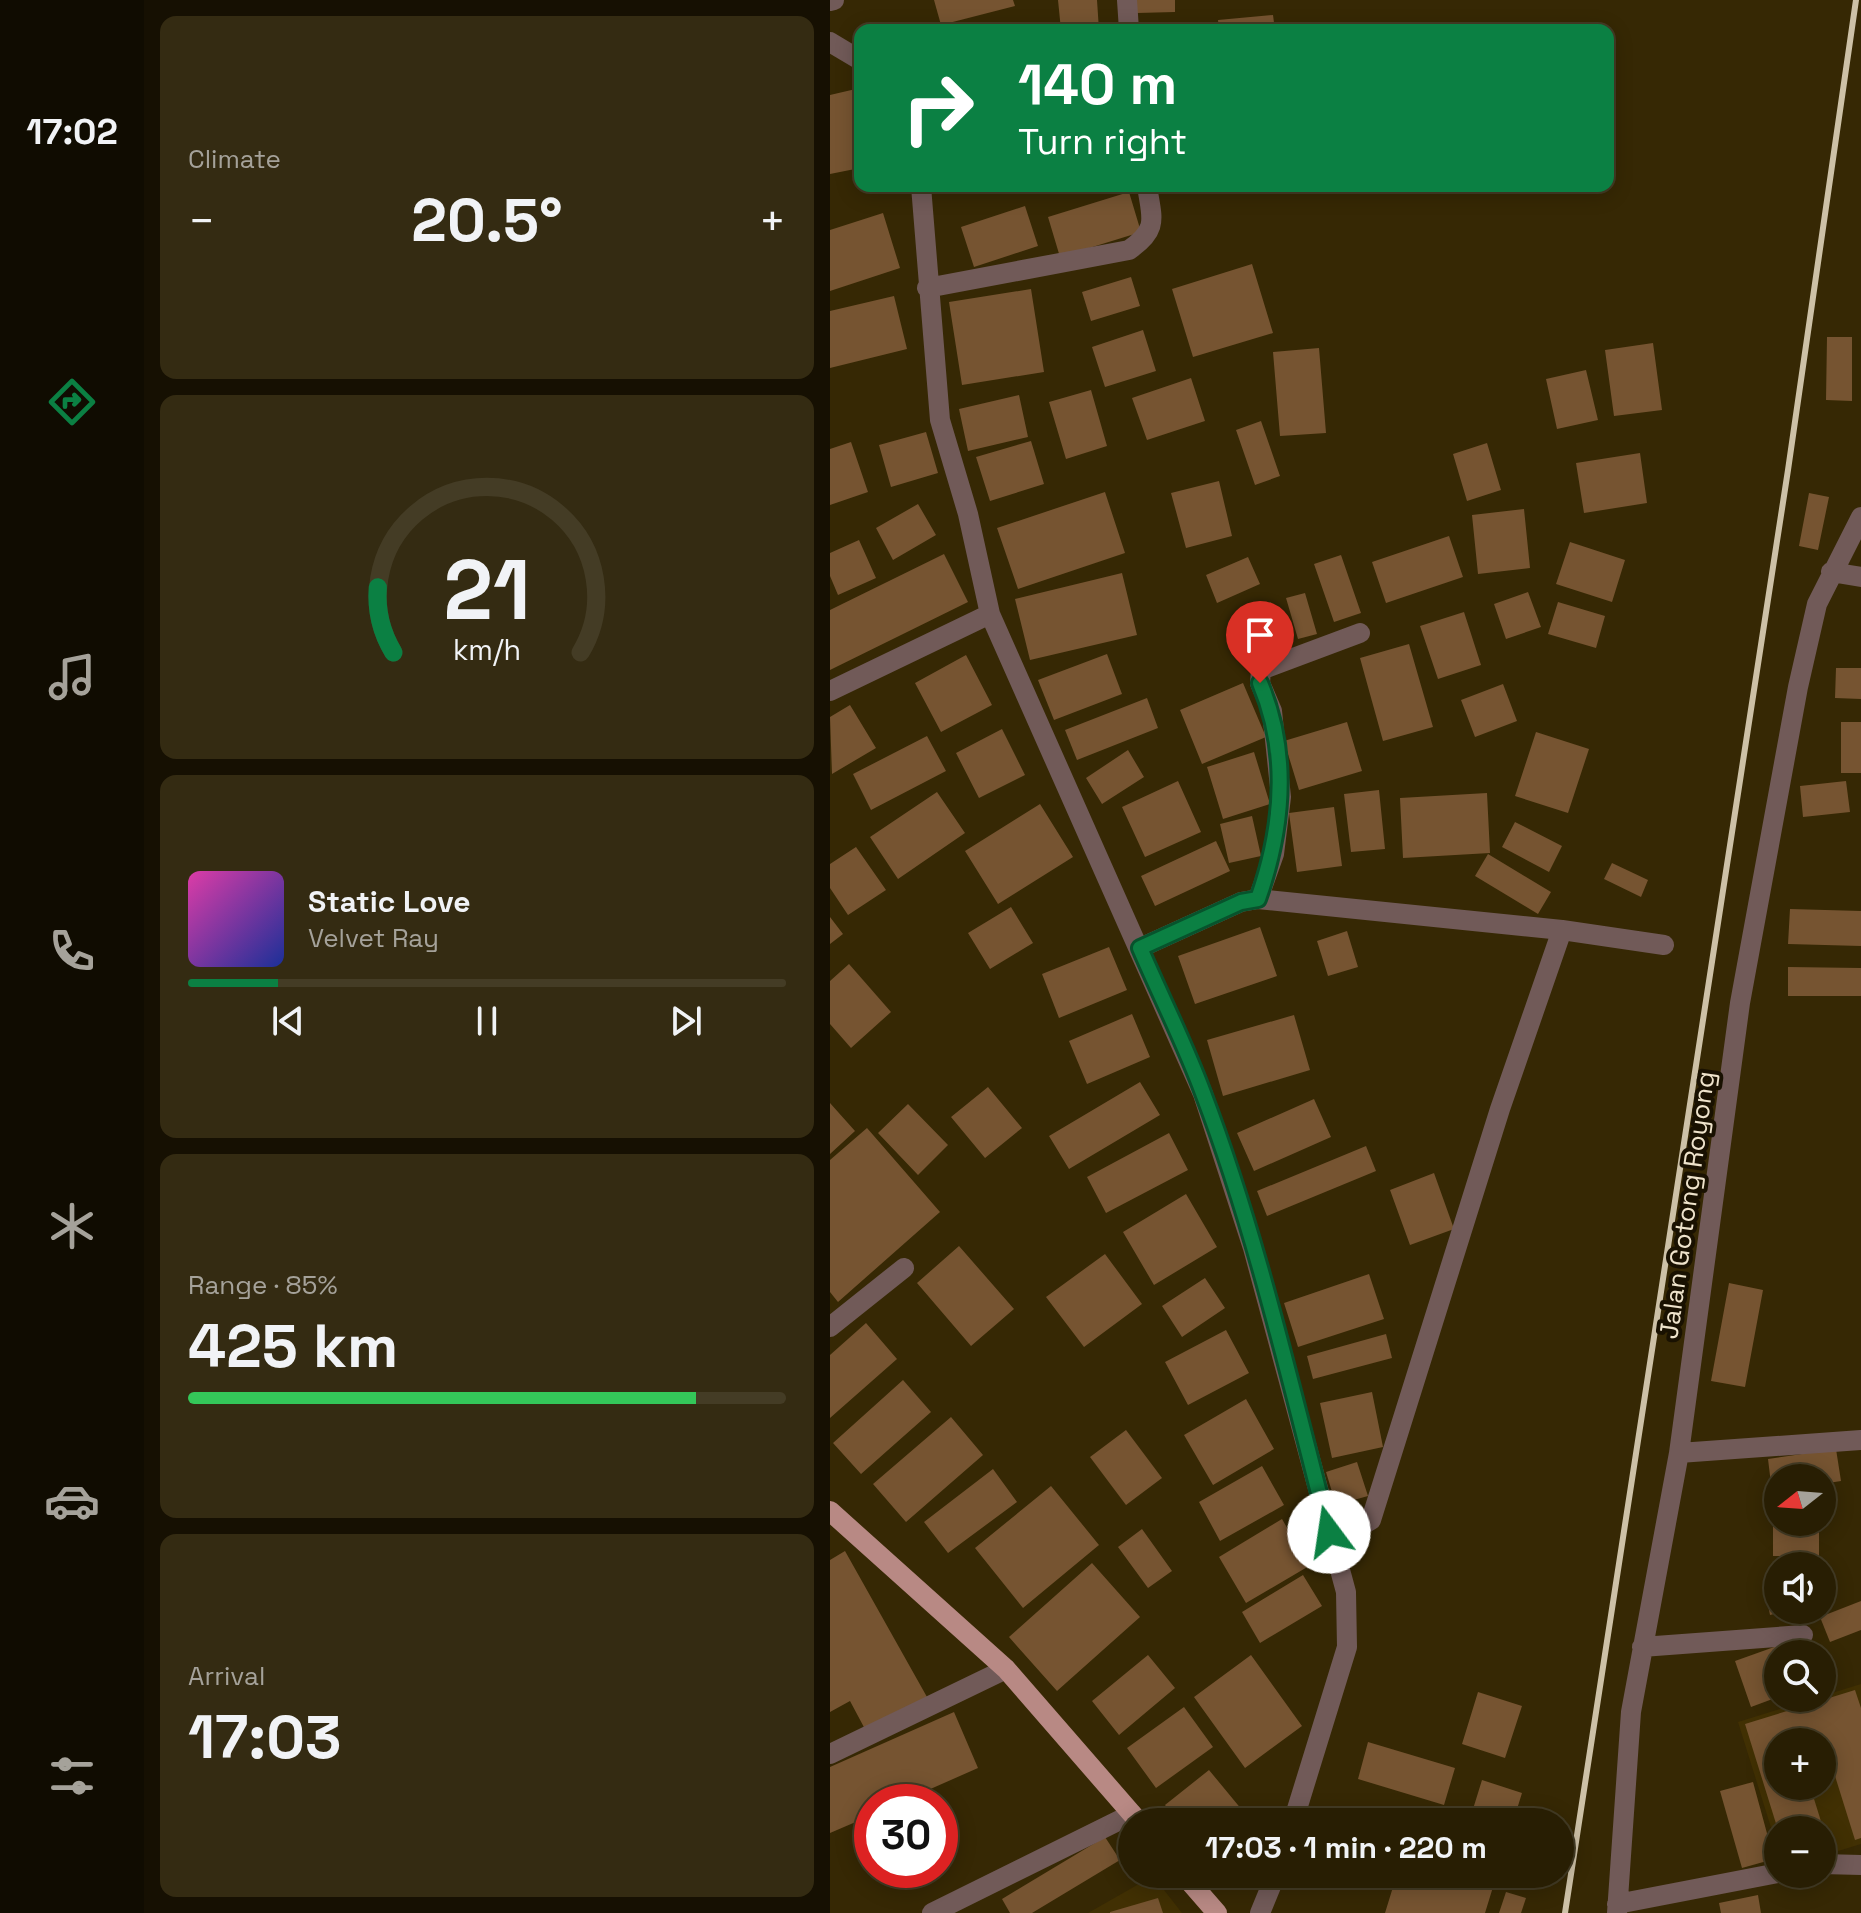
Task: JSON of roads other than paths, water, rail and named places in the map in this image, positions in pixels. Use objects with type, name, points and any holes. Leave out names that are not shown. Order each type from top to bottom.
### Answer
[{"type":"main road","points":[[830,1511],[1006,1669],[1126,1808]]},
{"type":"main road","points":[[1195,1888],[1217,1913]]},
{"type":"street","points":[[1127,0],[1129,24]]},
{"type":"street","points":[[830,42],[854,56]]},
{"type":"street","points":[[921,192],[940,420],[968,514],[990,614],[1203,1094],[1253,1248],[1346,1592],[1347,1647],[1297,1808]]},
{"type":"street","points":[[927,288],[1129,250],[1145,239],[1153,224],[1148,192]]},
{"type":"street","name":"Jalan Gotong Royong","points":[[1617,1909],[1631,1712],[1679,1453],[1740,1003],[1798,687],[1817,604],[1861,517]]},
{"type":"street","points":[[1831,572],[1861,577]]},
{"type":"street","points":[[830,691],[990,614]]},
{"type":"street","points":[[1258,899],[1274,854],[1281,797],[1272,711],[1260,683],[1261,670],[1360,633]]},
{"type":"street","points":[[1140,948],[1241,902],[1258,899],[1562,930],[1664,945]]},
{"type":"street","points":[[1329,1532],[1356,1529],[1371,1520],[1500,1109],[1562,930]]},
{"type":"street","points":[[830,1327],[904,1268]]},
{"type":"street","points":[[1679,1453],[1861,1440]]},
{"type":"street","points":[[1642,1647],[1803,1635]]},
{"type":"street","points":[[830,1754],[1006,1669]]},
{"type":"street","points":[[932,1913],[1118,1826]]},
{"type":"street","points":[[1836,1864],[1861,1865]]},
{"type":"street","points":[[1617,1909],[1764,1876]]},
{"type":"street","points":[[1260,1913],[1270,1888]]},
{"type":"railway","points":[[1565,1913],[1788,470],[1856,0]]}]
